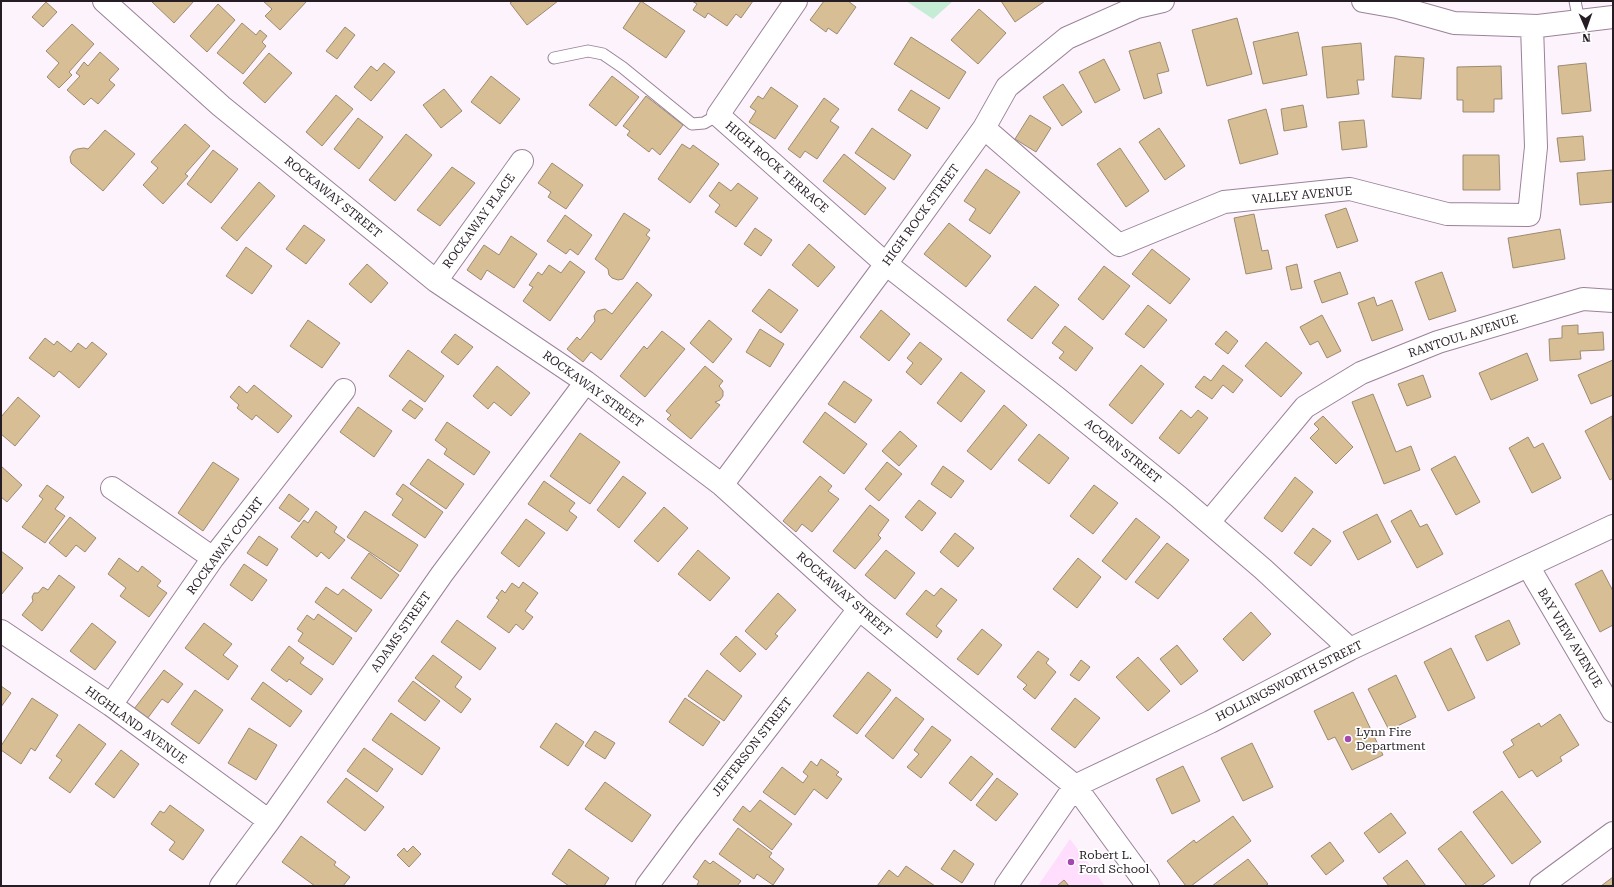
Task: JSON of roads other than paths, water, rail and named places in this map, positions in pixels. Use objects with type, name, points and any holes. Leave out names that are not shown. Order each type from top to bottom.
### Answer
[{"type":"street","name":"ROCKAWAY STREET","points":[[104,1],[220,106],[436,281],[586,382],[722,486],[858,609],[1075,786],[1148,886]]},
{"type":"street","name":"HIGH ROCK TERRACE","points":[[796,1],[718,115],[886,264]]},
{"type":"street","name":"HIGH ROCK STREET","points":[[722,486],[886,264],[984,128],[1007,87],[1067,38],[1137,7],[1163,1]]},
{"type":"street","points":[[1363,1],[1397,4],[1454,22],[1532,26],[1577,11],[1613,17]]},
{"type":"street","name":"VALLEY AVENUE","points":[[984,128],[1119,245],[1224,202],[1350,189],[1447,214],[1529,215],[1536,147],[1532,26]]},
{"type":"street","name":"ROCKAWAY PLACE","points":[[436,281],[522,161]]},
{"type":"street","name":"ACORN STREET","points":[[886,264],[1057,398],[1209,522],[1263,569],[1350,649]]},
{"type":"street","name":"RANTOUL AVENUE","points":[[1209,522],[1305,408],[1361,372],[1438,342],[1583,299],[1613,301]]},
{"type":"street","name":"ADAMS STREET","points":[[221,886],[269,821],[442,574],[586,382]]},
{"type":"street","name":"ROCKAWAY COURT","points":[[111,705],[213,558],[344,390]]},
{"type":"street","points":[[112,488],[213,558]]},
{"type":"street","name":"HOLLINGSWORTH STREET","points":[[1075,786],[1210,722],[1350,649],[1613,526]]},
{"type":"street","name":"BAY VIEW AVENUE","points":[[1528,566],[1613,711]]},
{"type":"street","name":"JEFFERSON STREET","points":[[647,886],[858,609]]},
{"type":"street","name":"HIGHLAND AVENUE","points":[[1,632],[111,705],[269,821]]},
{"type":"street","points":[[1006,886],[1075,786]]},
{"type":"street","points":[[1541,886],[1613,833]]},
{"type":"lane","points":[[554,58],[588,51],[603,54],[622,67],[692,124],[704,123],[718,115]]},
{"type":"place","name":"Lynn Fire Department","points":[[1348,739]]},
{"type":"place","name":"Robert L. Ford School","points":[[1071,862]]}]
